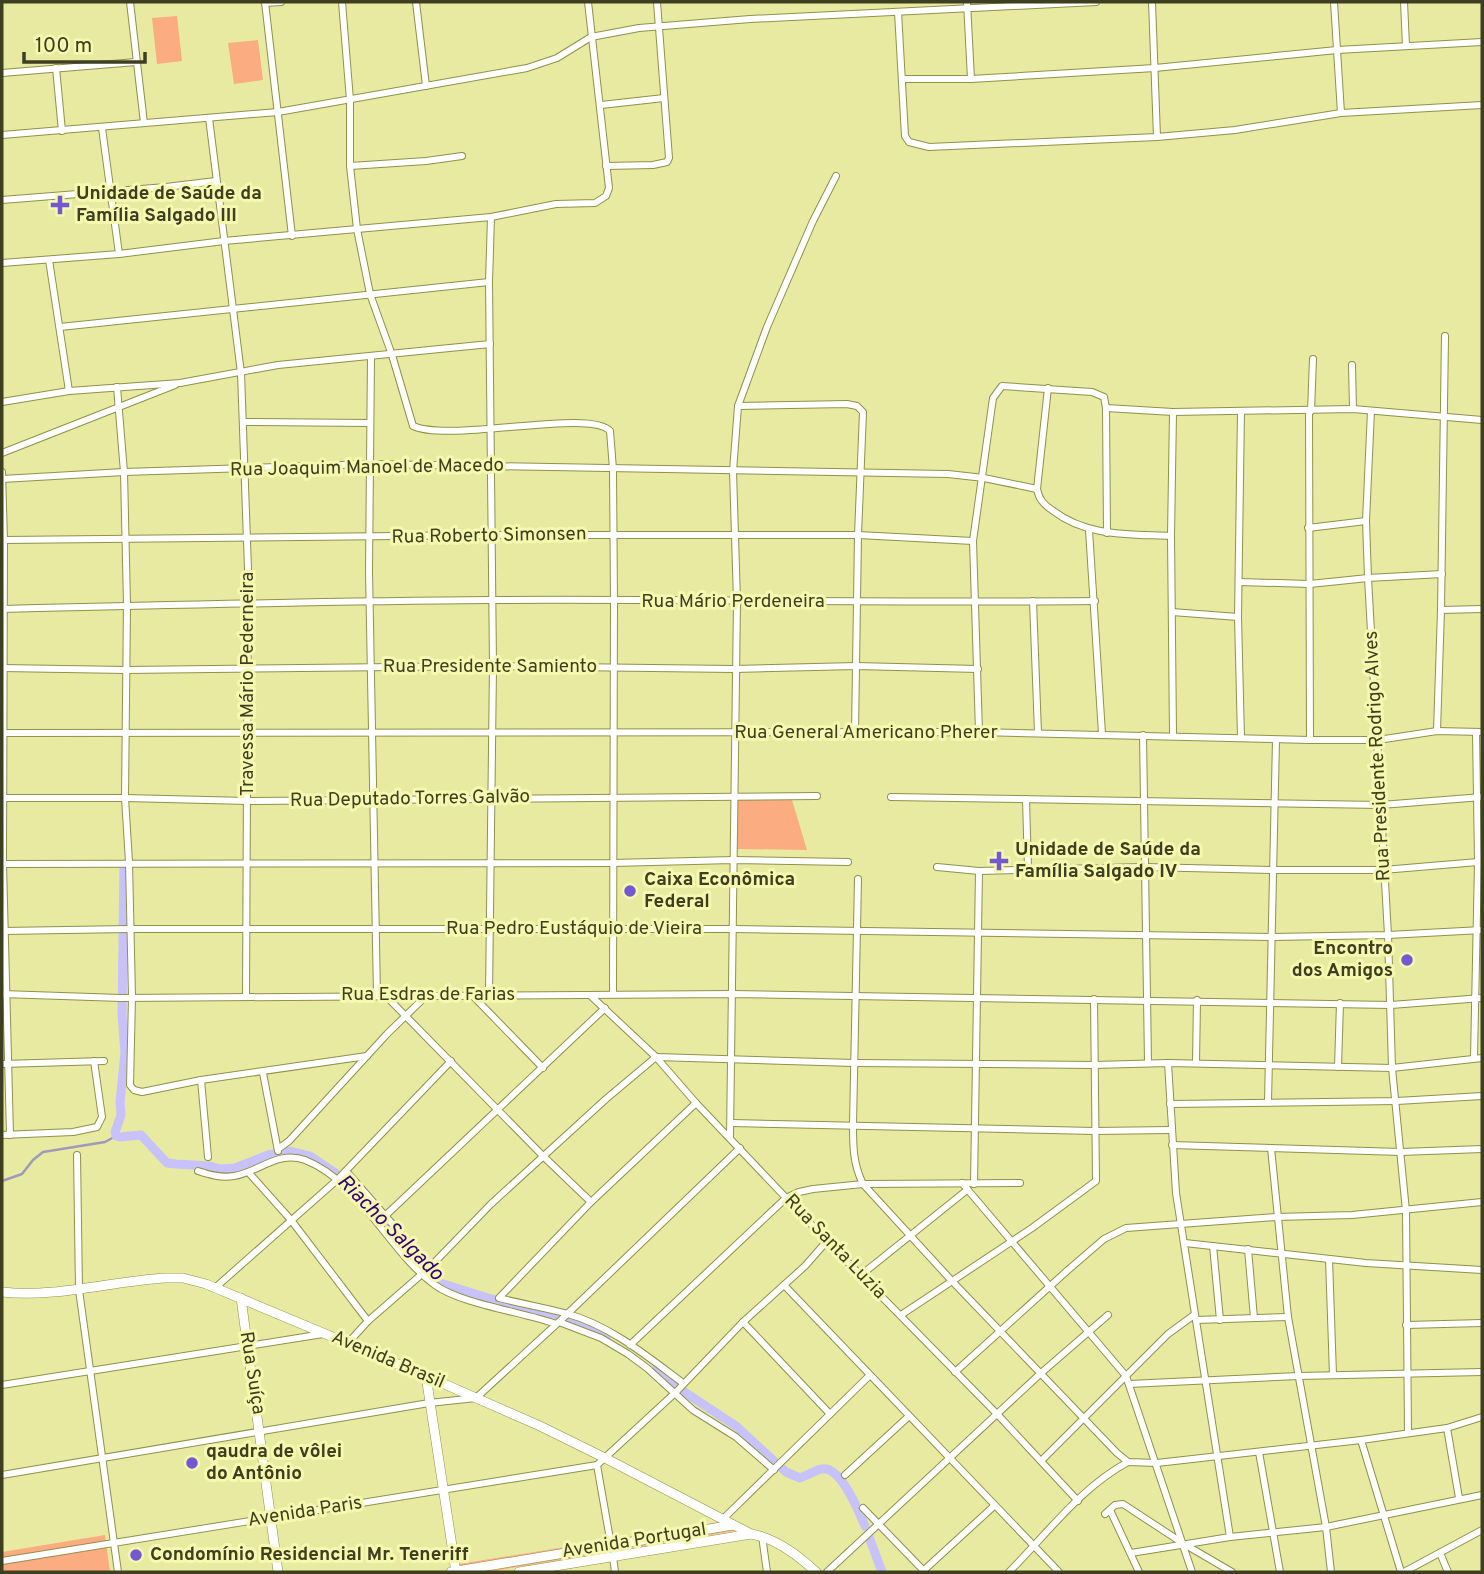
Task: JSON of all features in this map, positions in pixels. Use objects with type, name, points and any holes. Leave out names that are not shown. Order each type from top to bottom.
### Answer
[{"type":"street","points":[[130,2],[144,123]]},
{"type":"street","points":[[281,2],[265,3],[292,236]]},
{"type":"street","points":[[342,2],[349,100],[350,166],[357,229],[370,295],[392,355],[413,426],[466,431],[529,425],[591,424],[604,426],[610,431],[613,469],[614,602],[612,994]]},
{"type":"street","points":[[416,2],[426,86]]},
{"type":"street","points":[[2,262],[119,254],[224,241],[491,217],[556,204],[600,201],[608,193],[601,105],[588,2]]},
{"type":"street","points":[[606,166],[662,164],[669,158],[657,2]]},
{"type":"street","points":[[967,2],[971,79]]},
{"type":"street","points":[[2,135],[278,112],[527,68],[556,58],[592,37],[660,26],[1096,2]]},
{"type":"street","points":[[1152,2],[1157,137]]},
{"type":"street","points":[[1334,2],[1341,113]]},
{"type":"street","points":[[1404,2],[1406,46]]},
{"type":"street","points":[[898,12],[903,125],[909,142],[929,147],[1157,137],[1235,130],[1341,113],[1482,106]]},
{"type":"street","points":[[903,79],[971,79],[1155,68],[1337,50],[1482,42]]},
{"type":"street","points":[[2,73],[135,62]]},
{"type":"street","points":[[57,68],[62,131]]},
{"type":"street","points":[[601,105],[664,98]]},
{"type":"street","name":"Travessa Mário Pederneira","points":[[209,118],[241,373],[247,538],[246,996]]},
{"type":"street","points":[[102,128],[119,254]]},
{"type":"street","points":[[350,166],[462,156]]},
{"type":"street","points":[[730,1137],[734,929],[734,669],[737,601],[733,471],[738,406],[772,316],[813,221],[836,176]]},
{"type":"street","points":[[2,200],[216,181]]},
{"type":"street","points":[[489,995],[493,666],[489,282],[491,217]]},
{"type":"street","points":[[49,260],[69,391]]},
{"type":"street","points":[[60,327],[489,282]]},
{"type":"street","points":[[1437,731],[1445,335]]},
{"type":"street","points":[[2,402],[69,391],[180,383],[278,365],[490,344]]},
{"type":"street","points":[[371,357],[369,537],[372,799],[375,929],[381,995],[406,1016],[591,1202]]},
{"type":"street","points":[[1310,740],[1308,528],[1313,359]]},
{"type":"street","points":[[1352,365],[1353,409]]},
{"type":"street","points":[[2,453],[180,383]]},
{"type":"street","points":[[979,732],[973,541],[984,478],[993,398],[1002,386],[1011,384],[1101,394],[1106,408],[1107,533]]},
{"type":"street","points":[[117,387],[124,472],[127,605],[125,798],[129,929],[126,997],[130,1085],[134,1090],[142,1092],[201,1080],[367,1056]]},
{"type":"street","points":[[1048,388],[1037,489],[1038,496],[1045,505],[1072,523],[1089,530],[1171,537]]},
{"type":"street","points":[[738,406],[847,404],[861,408],[864,416],[858,535],[855,732]]},
{"type":"street","points":[[1106,408],[1173,412],[1353,409],[1482,420]]},
{"type":"street","points":[[1241,411],[1238,617],[1241,738]]},
{"type":"street","name":"Rua Presidente Rodrigo Alves","points":[[1371,411],[1366,521],[1368,578],[1388,935],[1392,1068],[1406,1211],[1408,1432]]},
{"type":"street","points":[[1173,412],[1173,735]]},
{"type":"street","points":[[243,422],[370,423]]},
{"type":"street","name":"Rua Joaquim Manoel de Macedo","points":[[2,479],[371,464],[492,465],[861,471],[984,478],[1037,489]]},
{"type":"street","points":[[2,472],[4,1064],[10,1135]]},
{"type":"street","points":[[1308,528],[1366,521]]},
{"type":"street","points":[[1089,530],[1102,734]]},
{"type":"street","name":"Rua Roberto Simonsen","points":[[4,540],[492,535],[858,535],[973,541]]},
{"type":"street","points":[[1239,582],[1310,584],[1442,574]]},
{"type":"street","name":"Rua Mário Perdeneira","points":[[2,609],[492,600],[857,603],[1095,601]]},
{"type":"street","points":[[1033,601],[1038,733]]},
{"type":"street","points":[[1441,610],[1482,610]]},
{"type":"street","points":[[1172,612],[1238,617]]},
{"type":"street","name":"Rua Presidente Samiento","points":[[3,668],[126,670],[493,666],[734,669],[856,666],[978,669]]},
{"type":"street","name":"Rua General Americano Pherer","points":[[3,733],[126,735],[979,732],[1378,740],[1437,731],[1479,732]]},
{"type":"street","points":[[348,1343],[368,1321],[430,1267],[491,1204],[656,1057],[854,1063],[1094,1065],[1148,1062],[1392,1068],[1478,1058],[1479,732]]},
{"type":"street","points":[[1143,735],[1148,1062]]},
{"type":"street","points":[[1268,1102],[1276,740]]},
{"type":"street","name":"Rua Deputado Torres Galvão","points":[[3,798],[248,801],[817,796]]},
{"type":"street","points":[[891,797],[1381,805],[1480,797]]},
{"type":"street","points":[[1026,799],[1028,869]]},
{"type":"street","points":[[2,864],[612,863],[733,860],[848,862]]},
{"type":"street","points":[[937,867],[979,871],[1144,867],[1383,870],[1478,862]]},
{"type":"street","points":[[974,1184],[979,871]]},
{"type":"street","points":[[858,879],[853,1154],[863,1184],[1084,1420],[1128,1461]]},
{"type":"street","name":"Rua Pedro Eustáquio de Vieira","points":[[3,931],[734,929],[857,933],[1272,937],[1480,930]]},
{"type":"street","name":"Rua Esdras de Farias","points":[[4,994],[126,997],[733,994],[1391,1005],[1478,998]]},
{"type":"street","points":[[470,994],[543,1068]]},
{"type":"street","name":"Rua Santa Luzia","points":[[590,995],[656,1057],[786,1198],[1078,1501]]},
{"type":"street","points":[[263,1073],[278,1150],[426,996]]},
{"type":"street","points":[[901,1315],[1011,1243],[1096,1181],[1094,999]]},
{"type":"street","points":[[1196,1063],[1198,1000]]},
{"type":"street","points":[[1338,1067],[1340,1003]]},
{"type":"street","points":[[385,1216],[605,1008]]},
{"type":"street","points":[[2,1135],[73,1132],[97,1127],[102,1117],[94,1061]]},
{"type":"street","points":[[4,1064],[104,1061]]},
{"type":"street","points":[[216,1287],[342,1176],[452,1062]]},
{"type":"street","points":[[1168,1063],[1172,1145],[1181,1224],[1230,1537]]},
{"type":"street","points":[[201,1080],[208,1157]]},
{"type":"street","points":[[1170,1104],[1397,1101],[1482,1096]]},
{"type":"street","points":[[679,1388],[615,1346],[562,1319],[499,1298],[591,1202],[696,1103]]},
{"type":"street","points":[[731,1123],[1094,1131],[1171,1130]]},
{"type":"street","points":[[1172,1145],[1401,1152],[1482,1149]]},
{"type":"street","points":[[2,1475],[429,1403],[476,1398],[740,1148]]},
{"type":"street","points":[[1271,1148],[1288,1317],[1326,1527],[1331,1572]]},
{"type":"street","points":[[77,1155],[79,1290],[118,1572]]},
{"type":"street","points":[[198,1171],[218,1177],[249,1173],[271,1161],[294,1158],[342,1176],[385,1216],[430,1267]]},
{"type":"street","points":[[249,1173],[291,1220],[368,1321]]},
{"type":"street","points":[[342,1176],[422,1274],[440,1289],[526,1314],[600,1327],[630,1345],[679,1388],[693,1410],[746,1445],[774,1470]]},
{"type":"street","points":[[962,1183],[1126,1376],[1192,1572]]},
{"type":"street","points":[[630,1345],[786,1198],[799,1192],[863,1184],[1020,1183]]},
{"type":"street","points":[[861,1275],[968,1190]]},
{"type":"street","points":[[955,1372],[1049,1287],[1116,1232],[1131,1227],[1276,1217],[1352,1215],[1482,1202]]},
{"type":"street","points":[[611,1545],[597,1465],[679,1388],[743,1322],[805,1266],[827,1241]]},
{"type":"street","points":[[1185,1243],[1366,1263],[1482,1270]]},
{"type":"street","points":[[1213,1246],[1220,1320]]},
{"type":"street","points":[[1248,1249],[1254,1318]]},
{"type":"street","points":[[1329,1259],[1333,1375]]},
{"type":"street","name":"Avenida Brasil","points":[[2,1292],[24,1294],[79,1290],[166,1278],[195,1280],[476,1398],[605,1458],[751,1534]]},
{"type":"street","points":[[784,1285],[1059,1572]]},
{"type":"street","name":"Rua Suíça","points":[[241,1298],[278,1572]]},
{"type":"street","points":[[827,1572],[1040,1374],[1108,1315]]},
{"type":"street","points":[[1041,1461],[1168,1334],[1195,1318],[1220,1320],[1288,1317]]},
{"type":"street","points":[[743,1322],[830,1413]]},
{"type":"street","points":[[1406,1325],[1482,1324]]},
{"type":"street","points":[[2,1385],[325,1333]]},
{"type":"street","points":[[1129,1384],[1299,1376],[1482,1372]]},
{"type":"street","points":[[426,1376],[454,1572]]},
{"type":"street","points":[[723,1519],[869,1376]]},
{"type":"street","points":[[845,1475],[908,1417]]},
{"type":"street","points":[[1009,1572],[1078,1501],[1102,1479],[1128,1461],[1157,1463],[1361,1440],[1447,1428],[1482,1417]]},
{"type":"street","points":[[1447,1428],[1460,1498]]},
{"type":"street","points":[[1361,1440],[1402,1572],[1482,1530]]},
{"type":"street","points":[[1259,1452],[1280,1572]]},
{"type":"street","name":"Avenida Paris","points":[[2,1561],[597,1465]]},
{"type":"street","points":[[1131,1553],[1230,1537],[1326,1527],[1482,1495]]},
{"type":"street","points":[[1139,1572],[1108,1512],[1118,1504],[1127,1506],[1232,1572]]},
{"type":"street","points":[[863,1508],[923,1572],[994,1506]]},
{"type":"street","name":"Avenida Portugal","points":[[454,1572],[735,1525]]},
{"type":"street","points":[[751,1534],[762,1536],[794,1554],[816,1572]]},
{"type":"street","name":"Avenida Portugal","points":[[519,1572],[751,1534]]},
{"type":"street","points":[[762,1536],[767,1572]]},
{"type":"street","points":[[1440,1553],[1448,1572]]},
{"type":"street","points":[[613,1556],[615,1572]]},
{"type":"shaded area","points":[[177,16],[182,61],[157,64],[152,18]]},
{"type":"shaded area","points":[[258,40],[263,80],[234,84],[228,43]]},
{"type":"shaded area","points":[[738,799],[792,800],[807,850],[736,849]]},
{"type":"shaded area","points":[[732,1520],[746,1529],[487,1572],[454,1572],[453,1565]]},
{"type":"shaded area","points":[[105,1535],[110,1572],[2,1572],[2,1552]]},
{"type":"waterway","name":"Riacho Salgado","points":[[124,864],[122,1015],[125,1053],[121,1115],[116,1136],[141,1135],[167,1163],[220,1169],[235,1168],[268,1155],[290,1151],[310,1156],[347,1181],[440,1283],[566,1317],[608,1334]]},
{"type":"waterway","points":[[2,1181],[22,1174],[43,1152],[105,1142],[116,1136]]},
{"type":"waterway","name":"Riacho Salgado","points":[[657,1367],[686,1393],[736,1426],[786,1472],[800,1478],[822,1469],[836,1475],[848,1491],[865,1526]]},
{"type":"waterway","name":"Riacho Salgado","points":[[868,1534],[882,1572]]},
{"type":"place","name":"Unidade de Saúde da Família Salgado III","points":[[60,205]]},
{"type":"place","name":"Unidade de Saúde da Família Salgado IV","points":[[999,861]]},
{"type":"place","name":"Caixa Econômica Federal","points":[[630,891]]},
{"type":"place","name":"Encontro dos Amigos","points":[[1407,960]]},
{"type":"place","name":"qaudra de vôlei do Antônio","points":[[192,1463]]},
{"type":"place","name":"Condomínio Residencial Mr. Teneriff","points":[[136,1555]]}]
